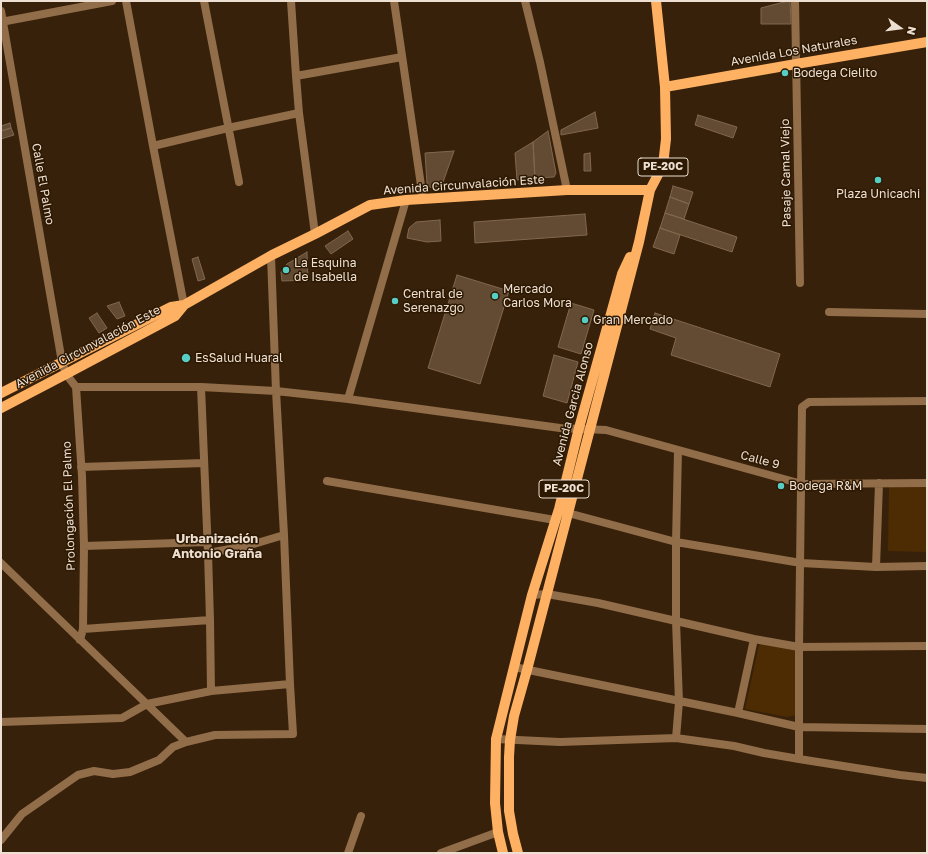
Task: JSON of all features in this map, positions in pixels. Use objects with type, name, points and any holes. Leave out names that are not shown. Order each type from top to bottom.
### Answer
[{"type":"main road","name":"PE-20C","points":[[656,1],[665,88]]},
{"type":"main road","name":"Avenida Los Naturales","points":[[665,88],[927,42]]},
{"type":"main road","name":"Avenida Garcia Alonso","points":[[510,740],[514,716],[639,242],[650,190],[663,165],[666,139],[665,88]]},
{"type":"main road","name":"Avenida Circunvalación Este","points":[[1,393],[171,307],[184,305],[271,256],[370,205],[406,200],[567,190],[650,190]]},
{"type":"main road","name":"Avenida Garcia Alonso","points":[[496,739],[532,595],[555,520],[622,274],[639,242]]},
{"type":"main road","name":"Avenida Circunvalación Este","points":[[1,408],[175,316],[184,305]]},
{"type":"main road","name":"PE-20C","points":[[496,739],[495,803],[498,832],[503,853]]},
{"type":"main road","name":"PE-20C","points":[[510,740],[509,811],[518,853]]},
{"type":"street","points":[[2,22],[112,1]]},
{"type":"street","points":[[126,1],[184,305]]},
{"type":"street","points":[[204,1],[239,182]]},
{"type":"street","points":[[291,1],[296,76],[316,234]]},
{"type":"street","points":[[394,1],[423,199]]},
{"type":"street","points":[[525,1],[540,62],[567,190]]},
{"type":"street","name":"Pasaje Camal Viejo","points":[[795,1],[800,283]]},
{"type":"street","name":"Calle El Palmo","points":[[1,11],[62,362],[66,374]]},
{"type":"street","points":[[296,76],[402,57]]},
{"type":"street","points":[[153,146],[300,113]]},
{"type":"street","points":[[348,400],[406,200]]},
{"type":"street","points":[[1,840],[22,814],[78,774],[94,771],[113,774],[130,772],[159,760],[172,747],[215,735],[293,734],[276,391],[271,256]]},
{"type":"street","points":[[829,312],[927,314]]},
{"type":"street","points":[[66,374],[76,387]]},
{"type":"street","name":"Calle 9","points":[[76,387],[201,387],[276,391],[560,428],[606,430],[802,484],[927,483]]},
{"type":"street","name":"Prolongación El Palmo","points":[[76,387],[84,546],[83,629],[80,640]]},
{"type":"street","points":[[201,387],[208,553],[211,691]]},
{"type":"street","points":[[799,759],[802,407],[809,402],[927,401]]},
{"type":"street","points":[[676,738],[679,702],[676,621],[678,450]]},
{"type":"street","points":[[81,467],[204,463]]},
{"type":"street","points":[[327,481],[555,520]]},
{"type":"street","points":[[876,566],[879,483]]},
{"type":"street","points":[[568,513],[676,542],[801,564],[927,566]]},
{"type":"street","points":[[208,553],[247,546],[284,535]]},
{"type":"street","points":[[84,546],[207,542]]},
{"type":"street","points":[[1,563],[186,742]]},
{"type":"street","points":[[532,595],[547,594],[598,603],[754,639],[799,647],[927,646]]},
{"type":"street","points":[[83,629],[210,620]]},
{"type":"street","points":[[738,714],[754,639]]},
{"type":"street","points":[[514,666],[799,728],[927,729]]},
{"type":"street","points":[[1,722],[122,718],[147,704],[211,691],[290,684]]},
{"type":"street","points":[[496,739],[560,742],[676,738],[734,746],[799,759],[927,778]]},
{"type":"street","points":[[348,853],[361,816]]},
{"type":"street","points":[[441,853],[498,832]]},
{"type":"shaded area","points":[[889,484],[927,485],[927,552],[888,551]]},
{"type":"shaded area","points":[[765,640],[795,649],[796,715],[787,717],[745,709],[759,645]]},
{"type":"building","points":[[790,1],[791,24],[761,24],[761,8]]},
{"type":"building","points":[[595,112],[598,128],[561,135],[561,130]]},
{"type":"building","points":[[698,115],[737,127],[733,138],[695,125]]},
{"type":"building","points":[[10,123],[11,128],[1,131],[1,126]]},
{"type":"building","points":[[11,128],[14,135],[1,139],[1,131]]},
{"type":"building","points":[[548,131],[556,173],[554,177],[535,178],[533,142]]},
{"type":"building","points":[[533,142],[535,178],[517,180],[515,153]]},
{"type":"building","points":[[454,151],[442,185],[431,188],[427,184],[425,153]]},
{"type":"building","points":[[590,153],[591,171],[584,171],[584,154]]},
{"type":"building","points":[[673,186],[693,192],[689,204],[670,197]]},
{"type":"building","points":[[670,197],[689,204],[684,219],[665,213]]},
{"type":"building","points":[[665,213],[737,237],[732,252],[660,228]]},
{"type":"building","points":[[585,214],[587,235],[475,243],[474,222]]},
{"type":"building","points":[[440,220],[441,241],[427,242],[407,238],[409,228],[416,222]]},
{"type":"building","points":[[660,228],[680,235],[674,254],[653,247]]},
{"type":"building","points":[[348,231],[353,239],[331,254],[325,246]]},
{"type":"building","points":[[307,252],[308,280],[282,281],[281,272],[287,264]]},
{"type":"building","points":[[198,257],[205,279],[198,281],[192,259]]},
{"type":"building","points":[[457,275],[509,291],[480,384],[428,368]]},
{"type":"building","points":[[119,302],[125,316],[117,319],[107,306]]},
{"type":"building","points":[[571,303],[594,310],[581,354],[558,347]]},
{"type":"building","points":[[97,313],[107,328],[99,333],[89,318]]},
{"type":"building","points":[[655,313],[780,354],[770,387],[671,355],[676,338],[650,329]]},
{"type":"building","points":[[554,355],[578,362],[567,403],[543,396]]},
{"type":"place","name":"Bodega Cielito","points":[[785,73]]},
{"type":"place","name":"Plaza Unicachi","points":[[878,180]]},
{"type":"place","name":"La Esquina de Isabella","points":[[286,270]]},
{"type":"place","name":"Mercado Carlos Mora","points":[[495,296]]},
{"type":"place","name":"Central de Serenazgo","points":[[395,301]]},
{"type":"place","name":"Gran Mercado","points":[[585,320]]},
{"type":"place","name":"EsSalud Huaral","points":[[186,358]]},
{"type":"place","name":"Bodega R&M","points":[[781,486]]},
{"type":"district","name":"Urbanización Antonio Graña","points":[[217,546]]}]
